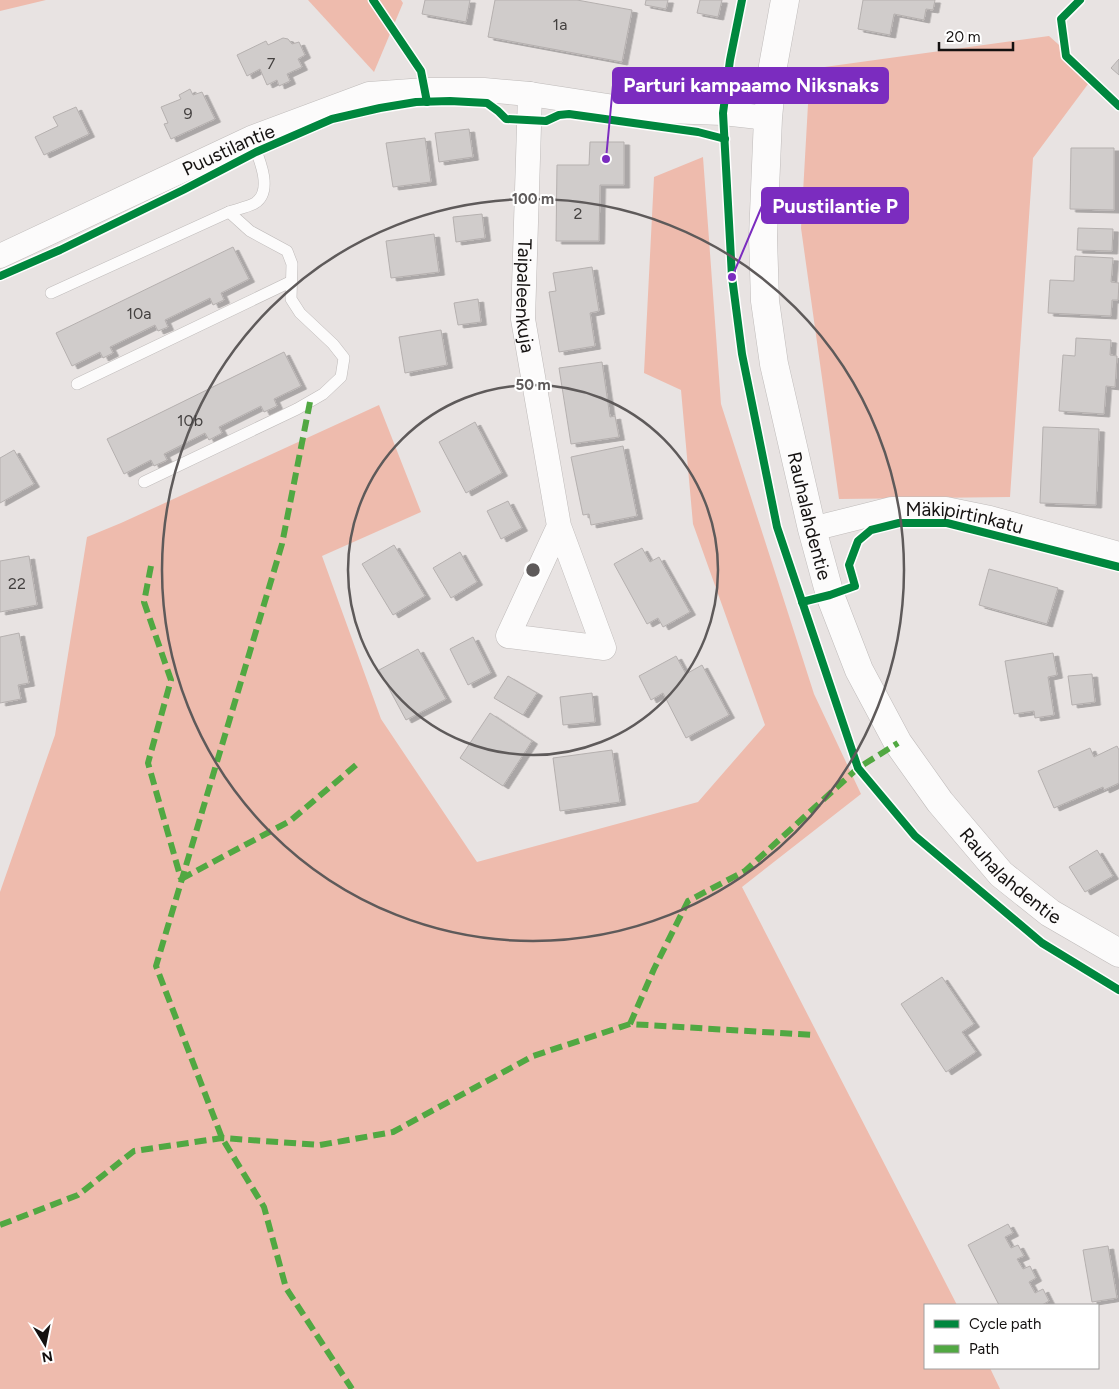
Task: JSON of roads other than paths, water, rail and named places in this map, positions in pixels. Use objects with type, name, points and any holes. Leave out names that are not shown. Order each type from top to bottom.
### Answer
[{"type":"main road","name":"Rauhalahdentie","points":[[785,0],[772,66],[768,118],[763,237],[765,300],[774,364],[812,529],[830,596],[859,670],[898,743],[940,802],[1001,874],[1050,913],[1119,953]]},
{"type":"street","name":"Puustilantie","points":[[0,256],[251,138],[369,94],[484,90],[530,94],[634,110],[723,113],[768,118]]},
{"type":"street","name":"Taipaleenkuja","points":[[530,94],[523,319],[559,526],[604,648],[508,636],[559,526]]},
{"type":"street","name":"Mäkipirtinkatu","points":[[812,529],[892,509],[946,510],[990,518],[1118,550]]},
{"type":"lane","points":[[51,294],[230,212],[256,202],[265,190],[264,176],[251,138]]},
{"type":"lane","points":[[144,482],[297,409],[323,394],[341,377],[344,358],[333,344],[300,313],[291,299],[292,264],[287,252],[250,231],[230,212]]},
{"type":"lane","points":[[77,384],[290,282]]},
{"type":"place","name":"Parturi kampaamo Niksnaks","points":[[606,159]]},
{"type":"place","name":"Puustilantie P","points":[[732,277]]}]
